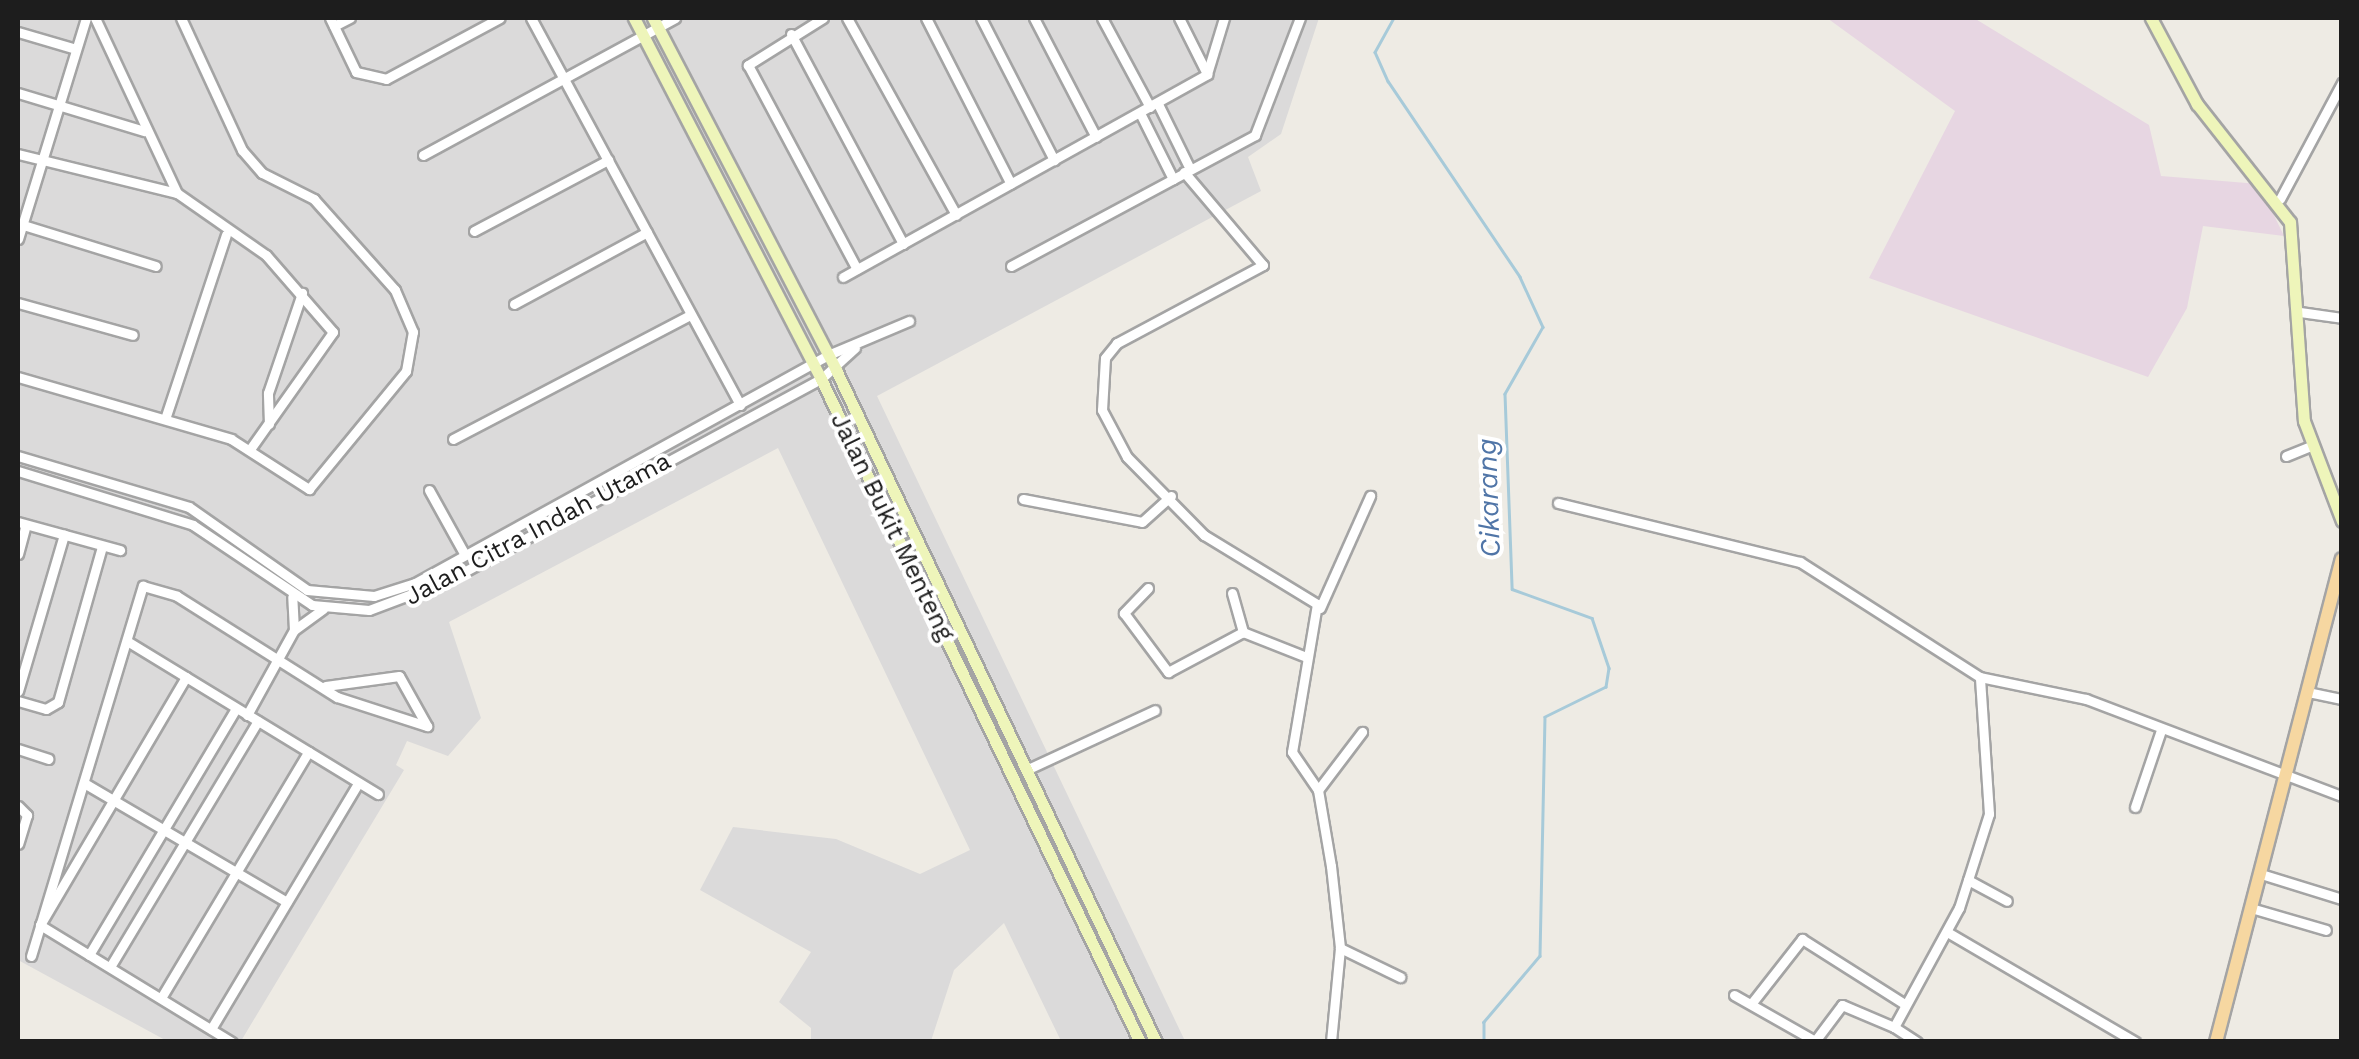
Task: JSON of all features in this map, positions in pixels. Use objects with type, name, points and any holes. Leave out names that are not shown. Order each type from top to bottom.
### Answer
[{"type":"main road","points":[[2216,1042],[2289,779],[2342,559]]},
{"type":"street","points":[[18,239],[86,18]]},
{"type":"street","points":[[95,18],[144,132],[177,193],[226,235],[266,255],[302,292],[334,338],[251,448]]},
{"type":"street","points":[[18,377],[251,448],[316,489],[406,371],[413,332],[386,278],[314,199],[262,173],[242,150],[181,18]]},
{"type":"street","points":[[350,18],[332,22],[356,72],[386,79],[500,18]]},
{"type":"street","points":[[531,18],[740,405]]},
{"type":"street","name":"Jalan Bukit Menteng","points":[[634,18],[821,378],[1140,1042]]},
{"type":"street","points":[[424,155],[643,35],[656,22],[675,18]]},
{"type":"street","points":[[823,18],[791,34],[748,65],[856,270]]},
{"type":"street","points":[[848,18],[956,215]]},
{"type":"street","points":[[926,18],[1011,184]]},
{"type":"street","points":[[982,18],[1054,160]]},
{"type":"street","points":[[1034,18],[1096,137]]},
{"type":"street","points":[[1102,18],[1187,171],[1264,261],[1147,320],[1105,358],[1108,434],[1246,569],[1311,598],[1319,611]]},
{"type":"street","points":[[1179,18],[1207,74]]},
{"type":"street","points":[[843,277],[1207,74],[1224,18]]},
{"type":"street","points":[[1011,266],[1262,128],[1300,18]]},
{"type":"street","points":[[2151,18],[2197,104],[2280,200],[2295,241],[2311,446],[2342,521]]},
{"type":"street","name":"Jalan Bukit Menteng","points":[[656,22],[836,370],[1156,1042]]},
{"type":"street","points":[[18,32],[76,49]]},
{"type":"street","points":[[791,34],[903,244]]},
{"type":"street","points":[[2280,200],[2342,82]]},
{"type":"street","points":[[18,93],[144,132]]},
{"type":"street","points":[[1149,108],[1173,179]]},
{"type":"street","points":[[18,154],[177,193]]},
{"type":"street","points":[[474,230],[608,160]]},
{"type":"street","points":[[20,224],[156,266]]},
{"type":"street","points":[[514,304],[647,232]]},
{"type":"street","points":[[165,419],[226,235]]},
{"type":"street","points":[[269,424],[268,392],[302,292]]},
{"type":"street","points":[[18,318],[20,304],[133,335]]},
{"type":"street","points":[[2300,312],[2342,318]]},
{"type":"street","points":[[453,439],[690,315]]},
{"type":"street","points":[[18,456],[188,507],[307,590],[355,598],[415,583],[828,355],[855,348],[910,320]]},
{"type":"street","name":"Jalan Citra Indah Utama","points":[[18,471],[193,524],[292,597],[323,609],[369,610],[420,595],[449,580],[836,370],[855,348]]},
{"type":"street","points":[[2286,456],[2311,446]]},
{"type":"street","points":[[430,490],[465,554]]},
{"type":"street","points":[[1022,499],[1142,522],[1170,496]]},
{"type":"street","points":[[1331,1042],[1340,948],[1318,790],[1292,758],[1306,658],[1319,611],[1370,496]]},
{"type":"street","points":[[1558,504],[1800,562],[1980,677],[2086,699],[2342,796]]},
{"type":"street","points":[[18,554],[22,524],[120,550]]},
{"type":"street","points":[[18,691],[64,535]]},
{"type":"street","points":[[18,700],[46,709],[58,702],[102,546]]},
{"type":"street","points":[[31,956],[126,641],[149,584],[279,666],[326,686],[336,697],[428,726],[398,676],[326,686]]},
{"type":"street","points":[[1148,588],[1124,613],[1168,672],[1243,632]]},
{"type":"street","points":[[1232,593],[1243,632]]},
{"type":"street","points":[[247,715],[279,666],[294,630],[292,597]]},
{"type":"street","points":[[294,630],[323,609]]},
{"type":"street","points":[[1243,632],[1306,658]]},
{"type":"street","points":[[126,641],[378,794]]},
{"type":"street","points":[[40,925],[186,677]]},
{"type":"street","points":[[1894,1027],[1903,1003],[1947,932],[1989,814],[1980,677]]},
{"type":"street","points":[[2308,692],[2342,699]]},
{"type":"street","points":[[90,955],[236,708]]},
{"type":"street","points":[[1026,770],[1155,710]]},
{"type":"street","points":[[110,968],[258,722]]},
{"type":"street","points":[[2134,808],[2160,730]]},
{"type":"street","points":[[1318,790],[1362,732]]},
{"type":"street","points":[[18,750],[48,759]]},
{"type":"street","points":[[161,998],[308,752]]},
{"type":"street","points":[[84,783],[287,902]]},
{"type":"street","points":[[212,1029],[358,783]]},
{"type":"street","points":[[18,806],[27,815],[18,844]]},
{"type":"street","points":[[2260,874],[2342,899]]},
{"type":"street","points":[[1968,880],[2007,901]]},
{"type":"street","points":[[2252,908],[2326,930]]},
{"type":"street","points":[[40,925],[232,1042]]},
{"type":"street","points":[[1947,932],[2134,1042]]},
{"type":"street","points":[[1751,1004],[1802,939],[1903,1003]]},
{"type":"street","points":[[1340,948],[1400,977]]},
{"type":"street","points":[[1734,995],[1815,1041],[1842,1005],[1894,1027],[1917,1042]]},
{"type":"shaded area","points":[[18,18],[1319,18],[1281,134],[1248,157],[1261,191],[877,396],[1185,1041],[1061,1041],[1004,923],[954,970],[931,1041],[811,1041],[811,1028],[779,1002],[811,952],[700,890],[733,827],[836,839],[920,874],[970,850],[778,448],[449,622],[481,718],[448,756],[407,741],[396,765],[404,770],[241,1041],[167,1041],[18,960]]},
{"type":"shaded area","points":[[1827,18],[1974,18],[2149,125],[2161,176],[2259,184],[2284,236],[2203,226],[2187,308],[2148,377],[1869,278],[1955,111]]},
{"type":"waterway","name":"Cikarang","points":[[1394,18],[1375,52],[1388,81],[1520,277],[1543,327],[1505,394],[1512,589],[1592,618],[1609,668],[1606,687],[1545,717],[1540,956],[1484,1022],[1484,1042]]}]
